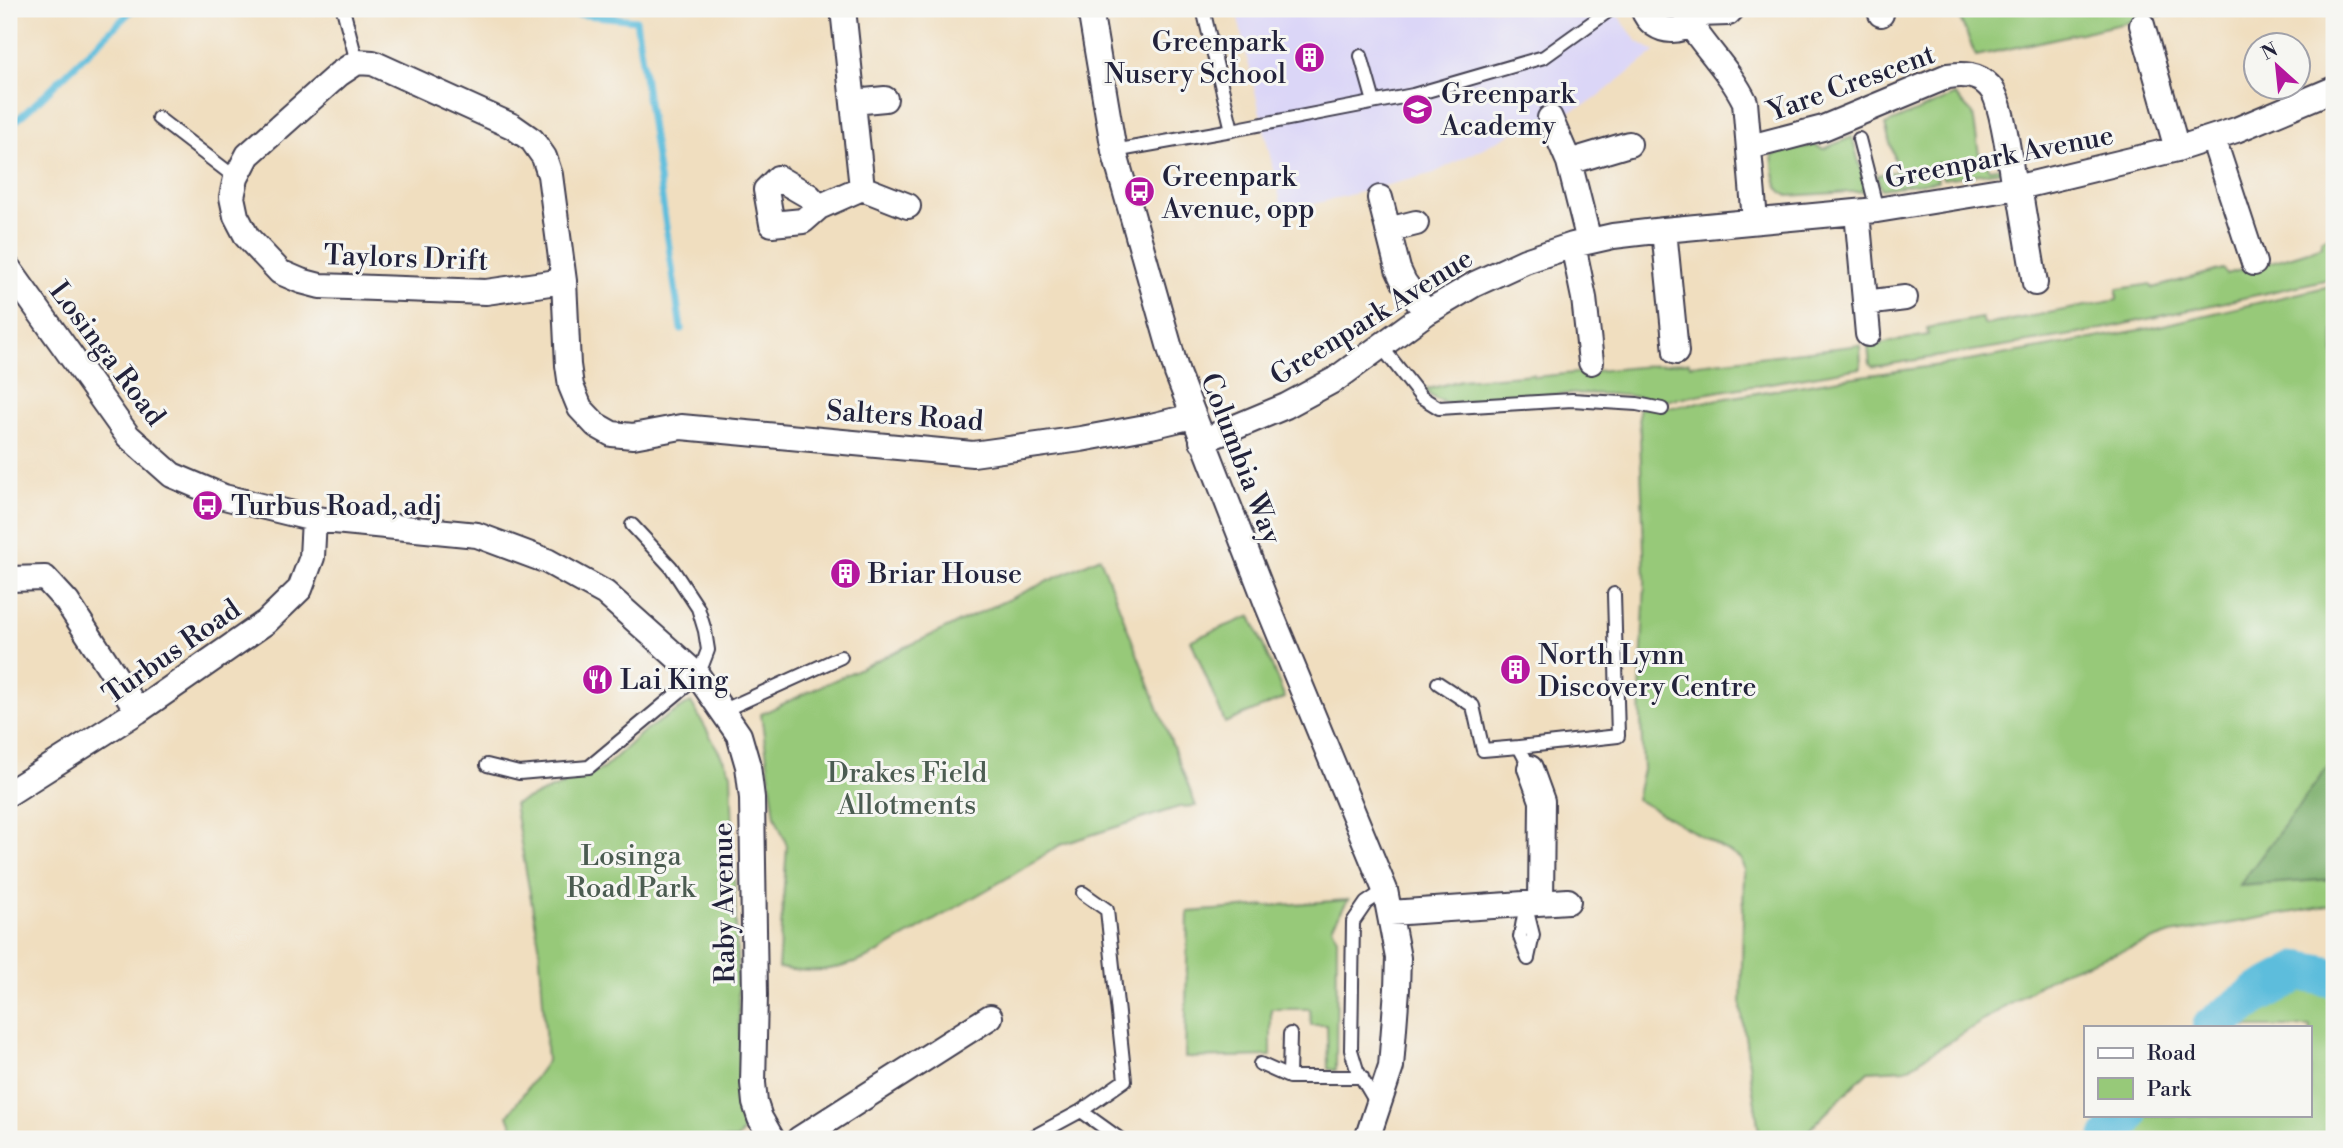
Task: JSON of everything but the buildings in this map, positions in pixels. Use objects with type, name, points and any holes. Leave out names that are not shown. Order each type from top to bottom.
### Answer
[{"type":"street","points":[[843,9],[862,188]]},
{"type":"street","name":"Columbia Way","points":[[1090,9],[1114,151],[1177,373],[1387,901],[1398,958],[1391,1067],[1367,1139]]},
{"type":"street","points":[[1643,9],[1652,24],[1664,30],[1678,30],[1696,16],[1728,13],[1732,9]]},
{"type":"street","points":[[1696,16],[1707,50],[1737,84],[1745,102],[1755,221]]},
{"type":"street","points":[[2142,26],[2177,149]]},
{"type":"street","points":[[236,178],[248,155],[339,74],[357,62],[373,63],[512,125],[532,139],[544,157],[550,175],[564,281]]},
{"type":"street","name":"Yare Crescent","points":[[1750,147],[1823,128],[1948,76],[1965,74],[1981,79],[1991,86],[1998,103],[2016,187]]},
{"type":"street","name":"Greenpark Avenue","points":[[1202,441],[1286,406],[1336,379],[1426,313],[1497,273],[1581,243],[1664,230],[1867,211],[1952,200],[2016,187],[2213,138],[2334,89]]},
{"type":"street","points":[[853,102],[886,99]]},
{"type":"street","points":[[1550,118],[1569,162],[1581,243],[1591,362]]},
{"type":"street","points":[[2213,138],[2254,263]]},
{"type":"street","points":[[1569,162],[1629,144]]},
{"type":"street","name":"Taylors Drift","points":[[236,178],[232,197],[236,216],[247,237],[281,272],[301,281],[320,286],[486,292],[564,281]]},
{"type":"street","points":[[2016,187],[2035,283]]},
{"type":"street","points":[[819,207],[862,188],[908,206]]},
{"type":"street","points":[[1380,198],[1398,269],[1426,313]]},
{"type":"street","points":[[1867,211],[1865,303],[1868,334]]},
{"type":"street","points":[[1388,230],[1416,223]]},
{"type":"street","points":[[1664,230],[1676,352]]},
{"type":"street","name":"Losinga Road","points":[[12,281],[128,436],[172,475],[224,497],[314,519],[477,535],[547,561],[605,593],[698,676]]},
{"type":"street","name":"Salters Road","points":[[564,281],[571,386],[580,408],[596,425],[612,434],[633,436],[681,427],[973,454],[1081,439],[1193,416]]},
{"type":"street","points":[[1865,303],[1905,298]]},
{"type":"street","name":"Turbus Road","points":[[9,793],[138,711],[266,622],[300,589],[312,557],[314,519]]},
{"type":"street","points":[[9,579],[45,578],[67,603],[138,711]]},
{"type":"street","name":"Raby Avenue","points":[[698,676],[739,735],[748,766],[752,798],[755,995],[753,1083],[755,1103],[766,1136]]},
{"type":"street","points":[[1525,758],[1542,801],[1533,903]]},
{"type":"street","points":[[1387,901],[1568,901]]},
{"type":"street","points":[[799,1139],[990,1017]]},
{"type":"lane","points":[[342,9],[357,62]]},
{"type":"lane","points":[[1203,9],[1233,130]]},
{"type":"lane","points":[[1114,151],[1413,95],[1544,57],[1611,9]]},
{"type":"lane","points":[[1360,56],[1374,102]]},
{"type":"lane","points":[[158,118],[236,178]]},
{"type":"lane","points":[[1859,139],[1867,211]]},
{"type":"lane","points":[[1381,346],[1421,397],[1438,408],[1572,400],[1637,404],[1661,409]]},
{"type":"lane","points":[[486,765],[519,773],[589,767],[698,676],[708,650],[698,608],[671,566],[632,525]]},
{"type":"lane","points":[[1438,683],[1473,706],[1483,750],[1525,758],[1618,736],[1614,594]]},
{"type":"lane","points":[[723,711],[841,657]]},
{"type":"lane","points":[[1029,1139],[1081,1111],[1125,1080],[1107,910],[1083,893]]},
{"type":"lane","points":[[1379,1107],[1351,1050],[1353,922],[1366,903],[1387,901]]},
{"type":"lane","points":[[1289,1077],[1290,1034]]},
{"type":"lane","points":[[1260,1064],[1289,1077],[1362,1077]]},
{"type":"lane","points":[[1081,1111],[1120,1139]]},
{"type":"shaded area","name":"Greenpark Academy","points":[[1236,9],[1613,9],[1637,41],[1655,52],[1591,102],[1562,115],[1532,123],[1434,173],[1283,212]]},
{"type":"green space","points":[[1956,9],[2177,9],[2162,15],[1976,56]]},
{"type":"green space","points":[[1955,95],[1973,114],[1979,154],[1982,154],[1983,161],[1987,160],[1989,169],[2003,167],[2003,171],[1943,179],[1940,163],[1935,164],[1938,181],[1881,189],[1877,175],[1898,171],[1885,125]]},
{"type":"green space","points":[[1852,137],[1867,191],[1788,196],[1779,188],[1772,155],[1814,145],[1823,149]]},
{"type":"green space","points":[[2334,233],[2334,278],[2084,333],[1873,367],[1870,364],[1868,346],[1928,335],[1927,328],[1982,318],[1985,325],[2117,300],[2117,289],[2151,284],[2153,288],[2223,269],[2226,274],[2322,246],[2321,240]]},
{"type":"green space","points":[[2334,285],[2334,905],[2171,934],[2059,973],[1906,1069],[1868,1071],[1800,1139],[1760,1139],[1741,1009],[1744,870],[1741,859],[1636,799],[1643,770],[1640,695],[1645,581],[1639,408],[1673,407],[1969,361],[2151,328]]},
{"type":"green space","points":[[1860,345],[1861,368],[1661,401],[1635,396],[1582,394],[1449,403],[1436,399],[1425,390],[1461,380],[1533,374],[1534,377],[1689,362],[1690,365]]},
{"type":"green space","name":"Drakes Field Allotments","points":[[1100,557],[1196,806],[1179,807],[1060,845],[870,957],[836,968],[813,971],[778,968],[787,846],[775,816],[761,714]]},
{"type":"green space","points":[[1251,616],[1285,698],[1225,723],[1191,640]]},
{"type":"green space","name":"Losinga Road Park","points":[[691,702],[731,773],[743,1132],[737,1139],[517,1139],[508,1115],[547,1061],[539,944],[514,804],[603,769],[644,731]]},
{"type":"green space","points":[[2334,763],[2334,879],[2239,886],[2327,768]]},
{"type":"green space","points":[[1348,900],[1332,927],[1337,938],[1336,1070],[1328,1069],[1327,1025],[1311,1025],[1310,1009],[1271,1009],[1271,1056],[1185,1058],[1188,912]]},
{"type":"green space","points":[[2300,971],[2334,978],[2334,1139],[2110,1139],[2126,1116],[2312,1116],[2312,1026],[2213,1026],[2257,994]]},
{"type":"waterway","points":[[9,127],[133,9]]},
{"type":"waterway","points":[[526,9],[636,20],[681,329]]},
{"type":"waterway","points":[[2213,1026],[2257,994],[2300,971],[2334,978]]},
{"type":"waterway","points":[[2110,1139],[2126,1116]]},
{"type":"place","name":"Greenpark Nusery School","points":[[1309,57]]},
{"type":"place","name":"Greenpark Academy","points":[[1418,109]]},
{"type":"place","name":"Greenpark Avenue, opp","points":[[1139,192]]},
{"type":"place","name":"Turbus Road, adj","points":[[208,505]]},
{"type":"place","name":"Briar House","points":[[845,573]]},
{"type":"place","name":"North Lynn Discovery Centre","points":[[1515,670]]},
{"type":"place","name":"Lai King","points":[[597,679]]}]
